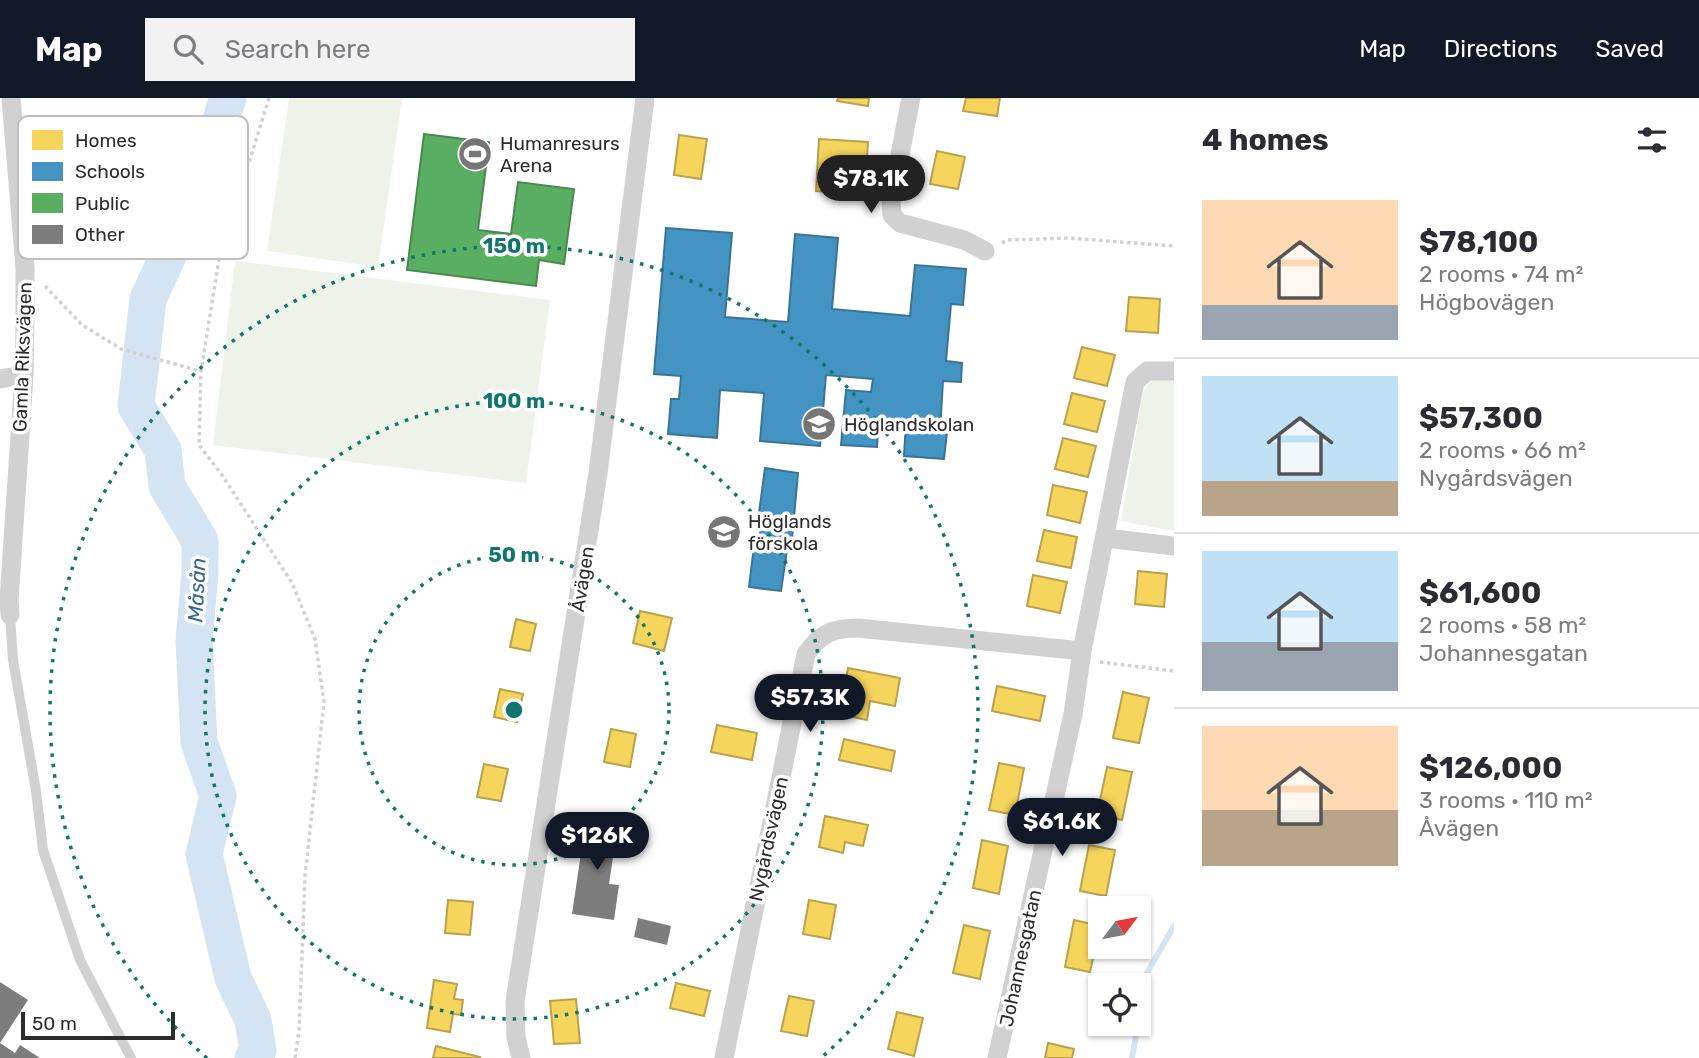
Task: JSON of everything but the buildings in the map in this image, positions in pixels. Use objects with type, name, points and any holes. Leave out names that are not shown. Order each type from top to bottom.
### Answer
[{"type":"street","name":"Gamla Riksvägen","points":[[11,98],[18,188]]},
{"type":"street","name":"Åvägen","points":[[521,1058],[516,1037],[515,1002],[596,485],[645,98]]},
{"type":"street","points":[[911,98],[891,201],[892,215],[900,223],[964,240],[985,251]]},
{"type":"street","name":"Gamla Riksvägen","points":[[10,615],[24,375],[24,259]]},
{"type":"street","name":"Johannesgatan","points":[[998,1058],[1073,714],[1135,382],[1147,371],[1174,372]]},
{"type":"street","points":[[0,379],[24,375]]},
{"type":"street","points":[[1106,538],[1174,546]]},
{"type":"street","name":"Nygårdsvägen","points":[[723,1058],[806,654],[814,643],[839,628],[858,628],[1082,656]]},
{"type":"lane","points":[[10,615],[13,660],[36,791],[43,850],[80,960],[131,1058]]},
{"type":"path","points":[[248,166],[269,98]]},
{"type":"path","points":[[985,251],[1007,240],[1068,239],[1174,246]]},
{"type":"path","points":[[219,259],[201,371],[199,445],[222,475],[292,583],[314,639],[324,702],[305,876],[299,1031],[295,1058]]},
{"type":"path","points":[[24,265],[82,325],[121,349],[201,371]]},
{"type":"path","points":[[1082,656],[1174,671]]},
{"type":"shaded area","points":[[289,98],[402,98],[378,267],[267,251]]},
{"type":"shaded area","points":[[235,261],[550,300],[526,483],[213,445]]},
{"type":"shaded area","points":[[1174,379],[1174,531],[1121,521],[1143,392],[1151,380]]},
{"type":"waterway","name":"Måsån","points":[[222,116],[228,98]]},
{"type":"waterway","name":"Måsån","points":[[167,259],[148,299],[136,406],[163,450],[167,486],[200,541],[194,641],[199,742],[218,796],[204,854],[233,978],[253,1020],[258,1050],[253,1058]]},
{"type":"waterway","points":[[1147,973],[1174,926]]},
{"type":"waterway","points":[[1132,1058],[1136,1036]]},
{"type":"place","name":"Humanresurs Arena","points":[[475,154]]},
{"type":"place","name":"Höglandskolan","points":[[819,424]]},
{"type":"place","name":"Höglands förskola","points":[[724,532]]}]
